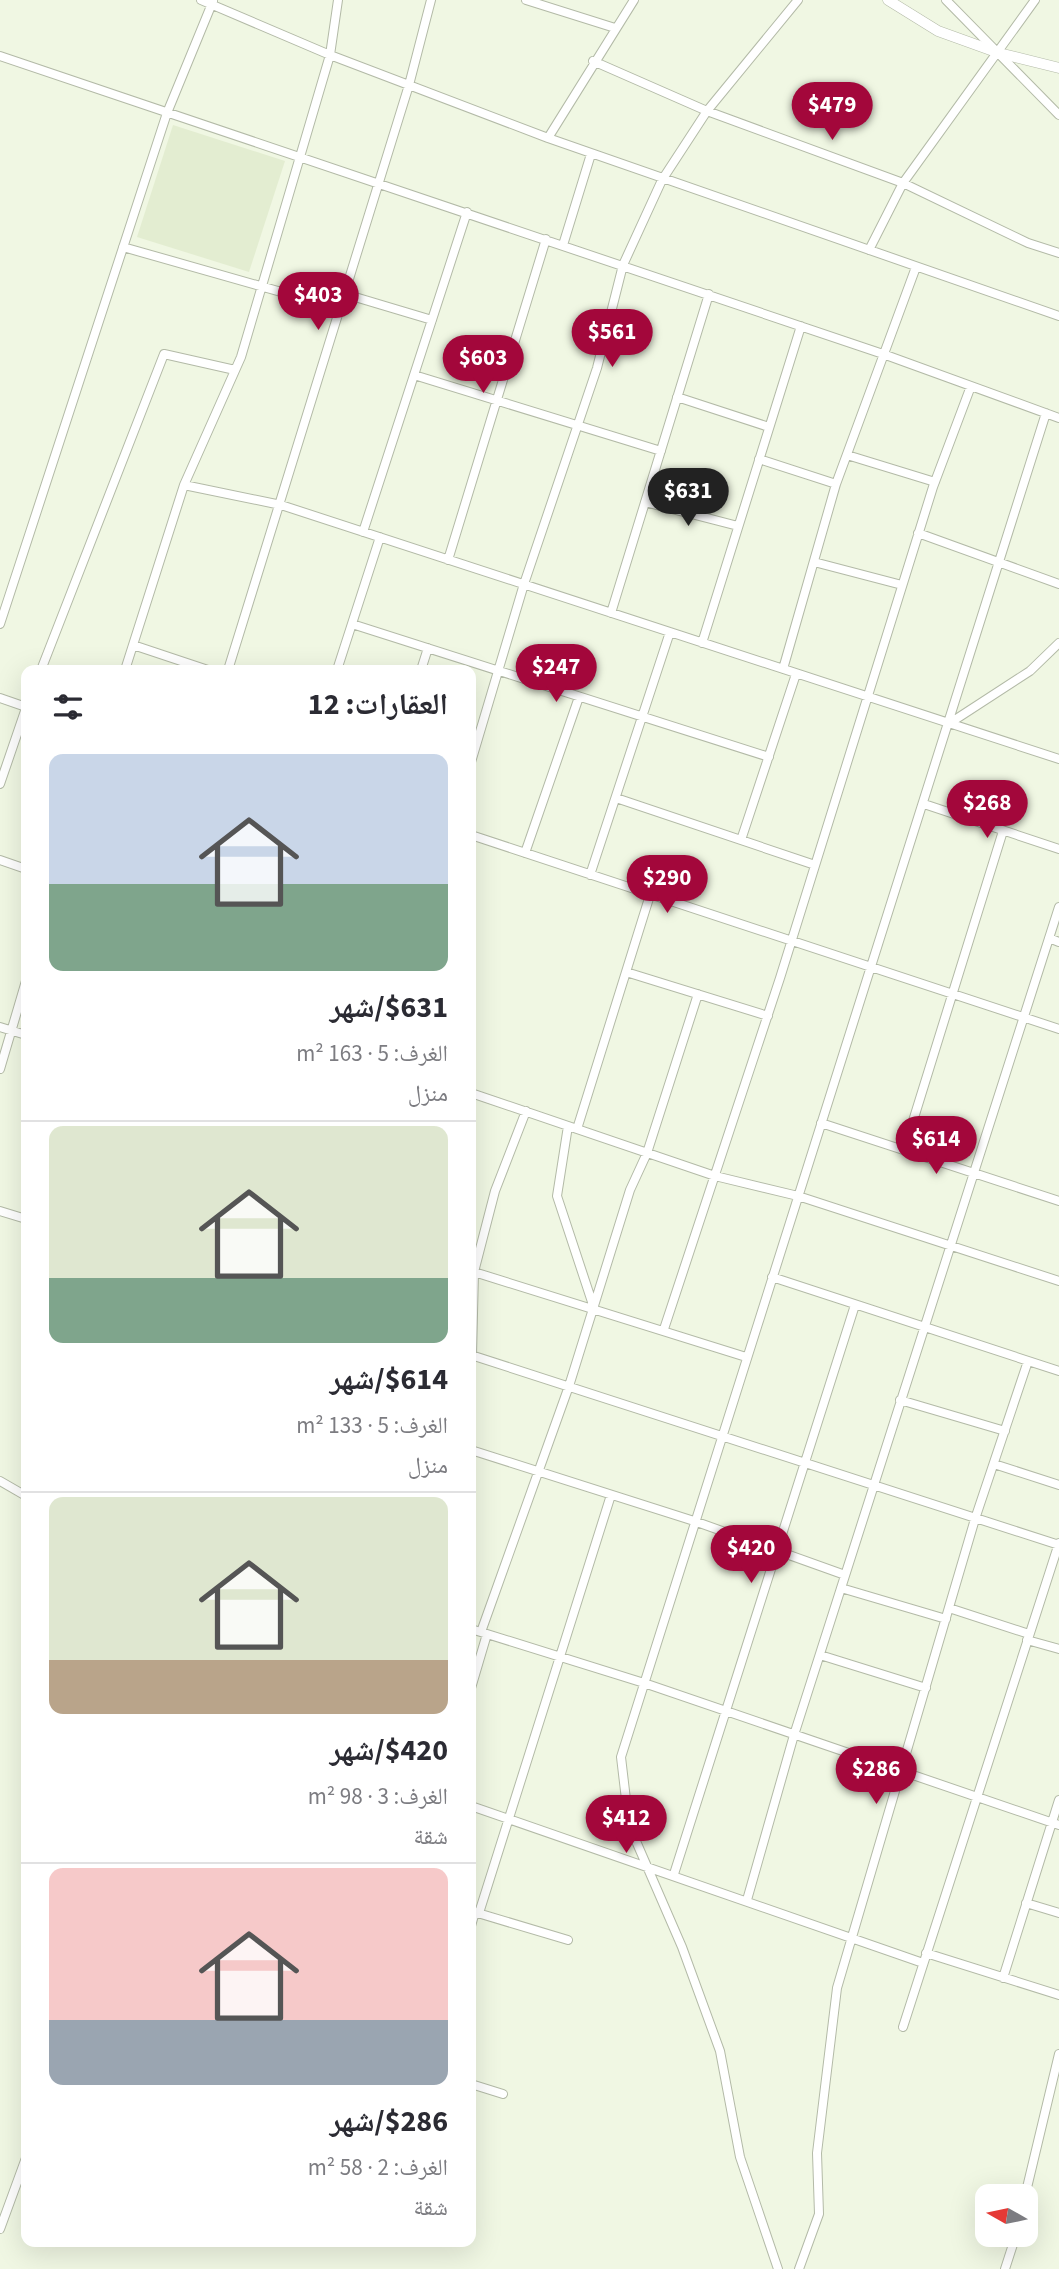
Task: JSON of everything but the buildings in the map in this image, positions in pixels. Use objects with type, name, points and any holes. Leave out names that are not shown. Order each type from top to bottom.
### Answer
[{"type":"street","points":[[201,0],[213,2],[330,55],[591,154],[1059,316]]},
{"type":"street","points":[[127,665],[184,485],[235,370],[262,289],[330,55],[338,0]]},
{"type":"street","points":[[230,665],[341,309],[431,0]]},
{"type":"street","points":[[526,0],[615,28]]},
{"type":"street","points":[[548,138],[593,61],[634,0]]},
{"type":"street","points":[[476,745],[524,584],[597,368],[623,265],[662,180],[707,111],[798,0]]},
{"type":"street","points":[[888,0],[938,31],[999,53],[1059,68]]},
{"type":"street","points":[[946,0],[1059,115]]},
{"type":"street","points":[[869,250],[903,183],[1035,0]]},
{"type":"street","points":[[0,624],[167,113],[213,2]]},
{"type":"street","points":[[0,55],[883,354],[1059,418]]},
{"type":"street","points":[[593,61],[707,111],[903,183],[1028,243],[1059,253]]},
{"type":"street","points":[[563,245],[591,154]]},
{"type":"street","points":[[363,531],[467,212]]},
{"type":"street","points":[[449,560],[546,239]]},
{"type":"street","points":[[123,247],[262,289],[341,309]]},
{"type":"street","points":[[783,669],[836,484],[916,267]]},
{"type":"street","points":[[345,294],[432,320]]},
{"type":"street","points":[[611,613],[709,295]]},
{"type":"street","points":[[702,643],[801,326]]},
{"type":"street","points":[[43,665],[164,354],[235,370]]},
{"type":"street","points":[[414,375],[661,451]]},
{"type":"street","points":[[664,1329],[792,941],[918,533],[971,386]]},
{"type":"street","points":[[677,397],[769,427]]},
{"type":"street","points":[[778,2269],[740,2157],[720,2051],[682,1947],[629,1825],[621,1757],[1046,413]]},
{"type":"street","points":[[847,456],[935,482]]},
{"type":"street","points":[[759,459],[836,484]]},
{"type":"street","points":[[184,485],[281,505],[866,698],[1059,758]]},
{"type":"street","points":[[645,502],[738,526]]},
{"type":"street","points":[[918,533],[1059,584]]},
{"type":"street","points":[[339,665],[380,537]]},
{"type":"street","points":[[814,562],[902,585]]},
{"type":"street","points":[[352,624],[769,757]]},
{"type":"street","points":[[590,875],[670,632]]},
{"type":"street","points":[[950,723],[1030,671],[1059,643]]},
{"type":"street","points":[[133,645],[193,665]]},
{"type":"street","points":[[423,665],[428,649]]},
{"type":"street","points":[[741,840],[796,674]]},
{"type":"street","points":[[525,853],[579,697]]},
{"type":"street","points":[[0,698],[21,705]]},
{"type":"street","points":[[0,784],[21,722]]},
{"type":"street","points":[[615,798],[815,865]]},
{"type":"street","points":[[924,804],[1059,849]]},
{"type":"street","points":[[904,1150],[1003,831]]},
{"type":"street","points":[[476,837],[1059,1029]]},
{"type":"street","points":[[0,860],[21,867]]},
{"type":"street","points":[[577,1129],[650,895]]},
{"type":"street","points":[[747,1900],[794,1735],[1059,907]]},
{"type":"street","points":[[1049,938],[1059,942]]},
{"type":"street","points":[[626,972],[768,1016]]},
{"type":"street","points":[[476,1667],[484,1633],[569,1387],[630,1191],[647,1153],[698,994]]},
{"type":"street","points":[[0,1069],[21,996]]},
{"type":"street","points":[[0,1027],[21,1033]]},
{"type":"street","points":[[476,1095],[715,1176],[798,1196],[1059,1281]]},
{"type":"street","points":[[476,1264],[495,1191],[526,1111]]},
{"type":"street","points":[[821,1124],[1059,1201]]},
{"type":"street","points":[[568,1126],[557,1196],[594,1308]]},
{"type":"street","points":[[0,1211],[21,1217]]},
{"type":"street","points":[[476,1273],[664,1329],[746,1357]]},
{"type":"street","points":[[772,1277],[1059,1371]]},
{"type":"street","points":[[674,1874],[855,1304]]},
{"type":"street","points":[[476,1357],[1059,1545],[903,2027]]},
{"type":"street","points":[[799,2269],[819,2214],[817,2153],[837,1988],[975,1518],[1028,1361]]},
{"type":"street","points":[[900,1400],[1005,1431]]},
{"type":"street","points":[[476,1452],[694,1521],[845,1576]]},
{"type":"street","points":[[994,1464],[1059,1485]]},
{"type":"street","points":[[0,1481],[21,1493]]},
{"type":"street","points":[[476,1909],[509,1818],[611,1495]]},
{"type":"street","points":[[841,1588],[946,1619]]},
{"type":"street","points":[[949,1608],[1059,1649]]},
{"type":"street","points":[[476,1631],[643,1683],[1055,1824]]},
{"type":"street","points":[[820,1656],[926,1688]]},
{"type":"street","points":[[1003,1978],[1026,1903],[1055,1824],[1059,1800]]},
{"type":"street","points":[[476,1807],[923,1963]]},
{"type":"street","points":[[1026,1903],[1059,1913]]},
{"type":"street","points":[[476,1912],[568,1940]]},
{"type":"street","points":[[926,1954],[1059,1995]]},
{"type":"street","points":[[1028,2184],[1059,2054]]},
{"type":"street","points":[[476,2086],[503,2094]]},
{"type":"street","points":[[0,2229],[21,2172]]},
{"type":"street","points":[[1005,2269],[1012,2247]]},
{"type":"shaded area","points":[[173,125],[285,161],[249,272],[137,237]]}]
